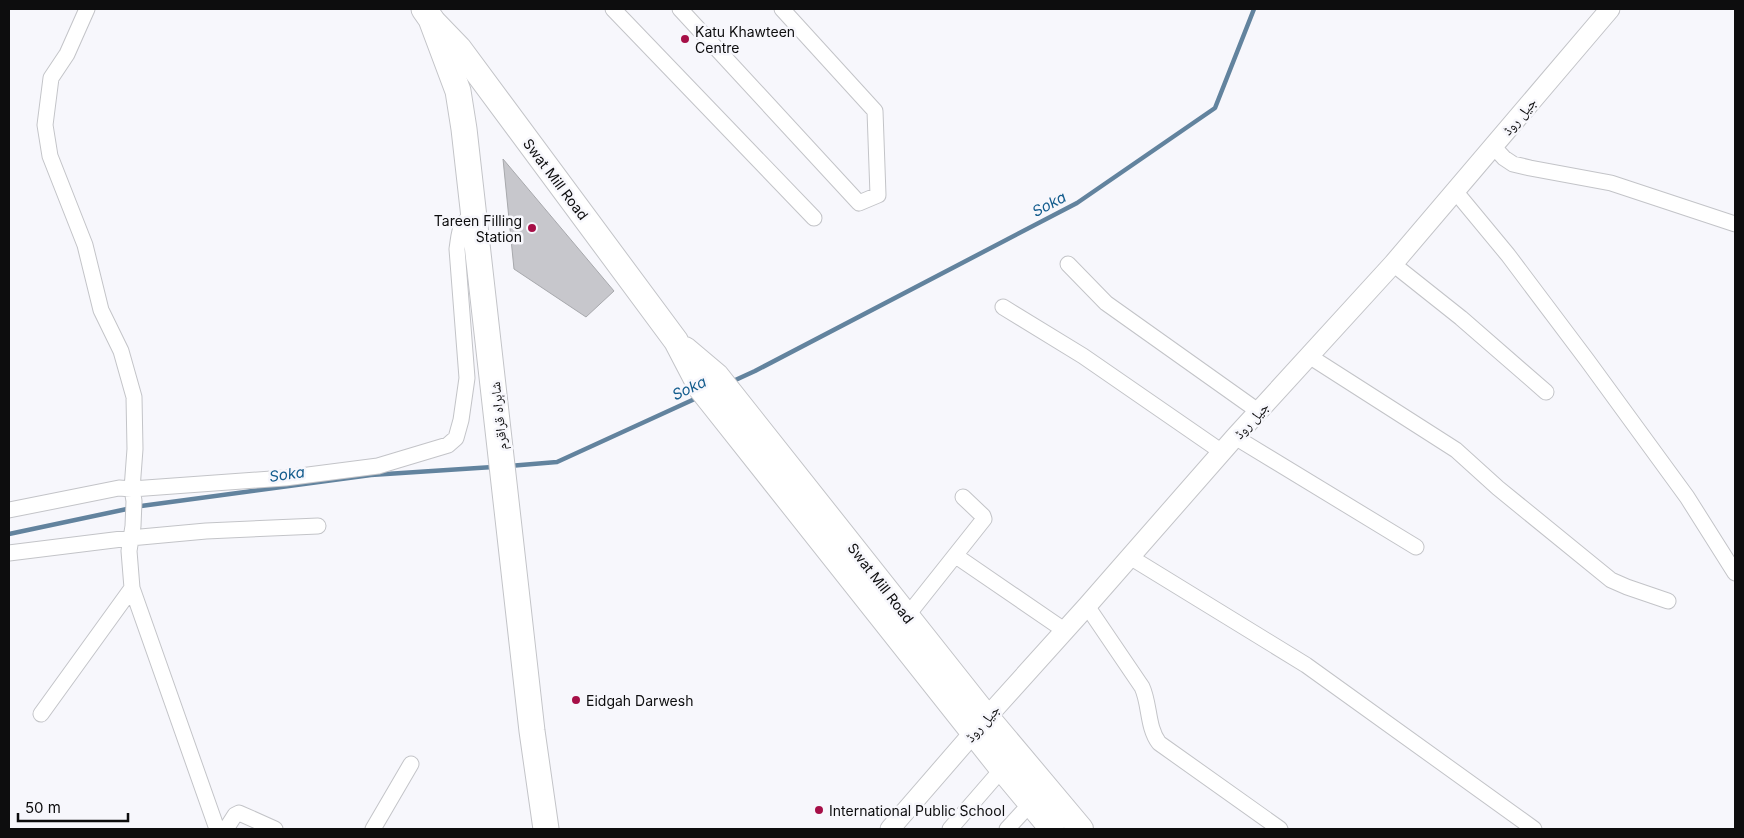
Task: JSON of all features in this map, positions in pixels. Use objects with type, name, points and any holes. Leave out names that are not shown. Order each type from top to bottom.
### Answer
[{"type":"highway","name":"شاہراہ قراقرم","points":[[428,14],[458,91],[475,213],[532,731],[546,829]]},
{"type":"main road","name":"Swat Mill Road","points":[[428,14],[459,48],[676,341],[717,376],[746,430],[980,724],[1081,829]]},
{"type":"main road","name":"Swat Mill Road","points":[[746,430],[907,616],[980,724],[1002,769],[1052,829]]},
{"type":"street","points":[[87,9],[67,54],[51,78],[45,125],[50,156],[85,245],[101,310],[121,350],[134,397],[135,448],[132,532],[129,551],[132,588],[217,829]]},
{"type":"street","points":[[613,9],[814,218]]},
{"type":"street","points":[[680,9],[859,203],[878,195],[875,111],[782,9]]},
{"type":"street","name":"جیل روڈ","points":[[890,829],[980,724],[1087,606],[1258,411],[1393,264],[1610,9]]},
{"type":"street","points":[[1493,146],[1504,158],[1513,164],[1611,183],[1735,224]]},
{"type":"street","points":[[1455,191],[1508,255],[1587,360],[1687,497],[1735,573]]},
{"type":"street","points":[[9,510],[119,488],[133,495],[378,466],[448,445],[456,438],[461,420],[467,378],[457,249],[460,229],[464,220],[475,213]]},
{"type":"street","points":[[1068,264],[1106,303],[1258,411]]},
{"type":"street","points":[[1393,264],[1461,318],[1546,392]]},
{"type":"street","points":[[1003,307],[1083,356],[1222,452]]},
{"type":"street","points":[[1309,356],[1456,450],[1498,488],[1611,580],[1668,601]]},
{"type":"street","points":[[1235,437],[1416,546]]},
{"type":"street","points":[[907,616],[984,519],[963,497]]},
{"type":"street","points":[[9,553],[132,532],[206,532],[318,526]]},
{"type":"street","points":[[956,556],[1064,630]]},
{"type":"street","points":[[1130,557],[1306,665],[1534,829]]},
{"type":"street","points":[[41,714],[132,588]]},
{"type":"street","points":[[1087,606],[1146,694],[1153,733],[1159,743],[1280,829]]},
{"type":"street","points":[[373,829],[411,764]]},
{"type":"street","points":[[950,829],[1002,769]]},
{"type":"street","points":[[1006,829],[1031,804]]},
{"type":"street","points":[[226,829],[235,815],[239,813],[275,829]]},
{"type":"building","points":[[503,159],[614,291],[586,317],[514,269]]},
{"type":"waterway","name":"Soka","points":[[731,382],[1077,203],[1215,108],[1254,9]]},
{"type":"waterway","name":"Soka","points":[[509,466],[557,462],[699,397]]},
{"type":"waterway","name":"Soka","points":[[9,534],[141,506],[371,475],[493,467]]},
{"type":"place","name":"Katu Khawteen Centre","points":[[685,39]]},
{"type":"place","name":"Tareen Filling Station","points":[[532,228]]},
{"type":"place","name":"Eidgah Darwesh","points":[[576,700]]},
{"type":"place","name":"International Public School","points":[[819,810]]}]
